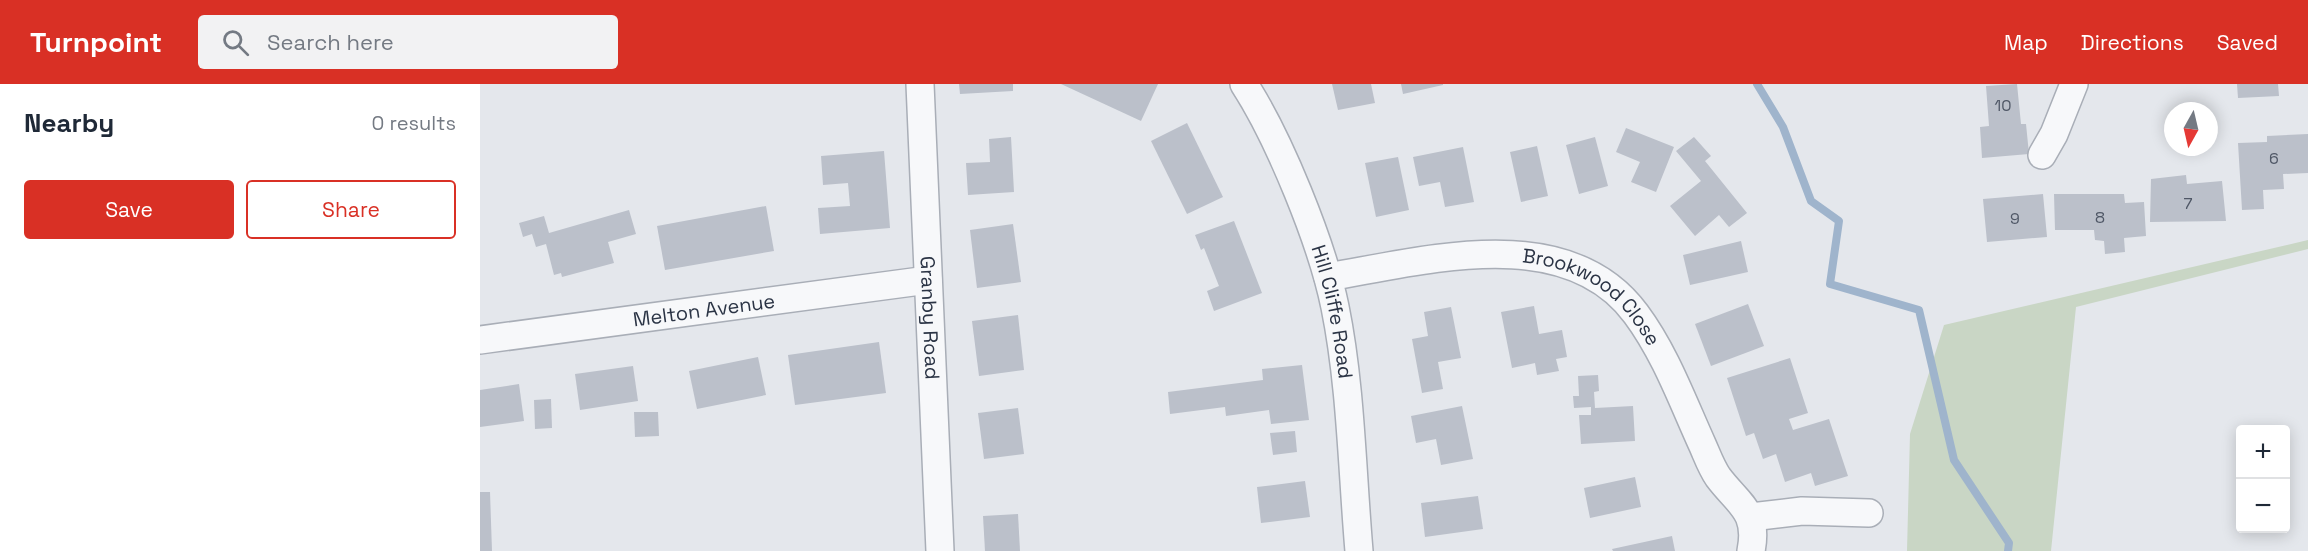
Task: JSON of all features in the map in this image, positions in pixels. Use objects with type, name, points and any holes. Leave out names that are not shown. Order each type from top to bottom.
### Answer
[{"type":"street","name":"Granby Road","points":[[920,84],[940,551]]},
{"type":"street","points":[[2042,155],[2054,134],[2074,84]]},
{"type":"street","name":"Hill Cliffe Road","points":[[1246,85],[1299,198],[1328,278],[1342,354],[1359,551]]},
{"type":"street","name":"Brookwood Close","points":[[1328,278],[1464,255],[1489,254],[1540,258],[1587,272],[1612,289],[1636,314],[1663,359],[1716,474],[1744,504],[1750,517]]},
{"type":"street","name":"Melton Avenue","points":[[480,340],[928,280]]},
{"type":"street","points":[[1751,551],[1750,517],[1802,511],[1869,513]]},
{"type":"green space","points":[[2308,240],[2308,249],[2076,307],[2051,551],[1907,551],[1910,434],[1944,325]]},
{"type":"building","points":[[959,84],[1013,84],[1013,91],[960,94]]},
{"type":"building","points":[[1061,84],[1158,84],[1141,121]]},
{"type":"building","points":[[1332,84],[1371,84],[1375,103],[1338,110]]},
{"type":"building","points":[[1401,84],[1443,84],[1443,85],[1403,94]]},
{"type":"building","points":[[2017,84],[2021,124],[2026,124],[2029,154],[1982,158],[1980,127],[1989,126],[1986,86]]},
{"type":"building","points":[[2237,84],[2278,84],[2279,96],[2238,98]]},
{"type":"building","points":[[1187,123],[1223,197],[1187,214],[1151,141]]},
{"type":"building","points":[[1626,128],[1674,147],[1656,192],[1631,182],[1640,162],[1616,152]]},
{"type":"building","points":[[2308,134],[2308,173],[2283,174],[2284,189],[2263,190],[2264,209],[2242,210],[2238,143],[2267,142],[2267,136]]},
{"type":"building","points":[[1011,137],[1014,192],[968,195],[966,163],[990,162],[989,139]]},
{"type":"building","points":[[1595,137],[1608,186],[1579,194],[1566,145]]},
{"type":"building","points":[[1694,137],[1711,156],[1705,161],[1747,213],[1729,227],[1719,215],[1695,236],[1670,206],[1701,181],[1676,151]]},
{"type":"building","points":[[1537,146],[1548,196],[1521,202],[1510,152]]},
{"type":"building","points":[[1463,147],[1474,202],[1445,207],[1440,182],[1419,186],[1413,157]]},
{"type":"building","points":[[884,151],[890,228],[820,234],[818,208],[850,206],[848,183],[823,185],[821,156]]},
{"type":"building","points":[[1398,157],[1409,210],[1376,217],[1365,163]]},
{"type":"building","points":[[2186,175],[2187,184],[2222,181],[2226,221],[2150,222],[2151,179]]},
{"type":"building","points":[[2043,194],[2047,237],[1987,242],[1983,199]]},
{"type":"building","points":[[2054,194],[2124,194],[2125,203],[2144,202],[2146,236],[2124,238],[2125,252],[2105,254],[2104,241],[2095,240],[2094,230],[2055,230]]},
{"type":"building","points":[[766,206],[774,251],[665,270],[657,226]]},
{"type":"building","points":[[629,210],[636,234],[608,242],[614,263],[562,277],[561,273],[554,275],[546,244],[536,247],[532,234],[523,237],[519,223],[544,216],[549,233]]},
{"type":"building","points":[[1234,221],[1262,293],[1214,311],[1207,291],[1219,286],[1204,248],[1201,250],[1195,235]]},
{"type":"building","points":[[1013,224],[1021,282],[977,288],[970,230]]},
{"type":"building","points":[[1741,241],[1748,272],[1690,285],[1683,255]]},
{"type":"building","points":[[1748,304],[1764,346],[1711,366],[1695,324]]},
{"type":"building","points":[[1534,306],[1539,334],[1562,330],[1567,357],[1556,359],[1559,371],[1537,375],[1535,363],[1512,368],[1501,312]]},
{"type":"building","points":[[1451,307],[1461,358],[1438,362],[1443,389],[1422,393],[1412,339],[1428,336],[1424,312]]},
{"type":"building","points":[[1018,315],[1024,370],[979,376],[972,321]]},
{"type":"building","points":[[879,342],[886,393],[795,405],[788,355]]},
{"type":"building","points":[[758,357],[766,395],[697,409],[689,371]]},
{"type":"building","points":[[1790,358],[1808,413],[1789,419],[1793,430],[1829,419],[1848,476],[1815,486],[1811,473],[1785,482],[1776,454],[1763,459],[1754,433],[1746,436],[1727,378]]},
{"type":"building","points":[[1302,365],[1309,420],[1271,424],[1269,410],[1226,416],[1225,407],[1170,414],[1168,392],[1263,380],[1262,369]]},
{"type":"building","points":[[633,366],[638,401],[580,410],[575,374]]},
{"type":"building","points":[[1598,375],[1599,391],[1594,392],[1595,408],[1633,406],[1635,441],[1581,444],[1579,415],[1591,415],[1591,407],[1574,408],[1573,396],[1579,396],[1578,376]]},
{"type":"building","points":[[519,384],[524,421],[480,427],[480,390]]},
{"type":"building","points":[[551,399],[552,428],[535,429],[534,400]]},
{"type":"building","points":[[1462,406],[1473,459],[1441,465],[1436,439],[1416,443],[1411,416]]},
{"type":"building","points":[[1018,408],[1024,454],[984,459],[978,413]]},
{"type":"building","points":[[634,412],[658,412],[659,436],[635,437]]},
{"type":"building","points":[[1295,431],[1297,452],[1273,455],[1270,433]]},
{"type":"building","points":[[1635,477],[1641,507],[1590,518],[1584,488]]},
{"type":"building","points":[[1305,481],[1310,517],[1261,523],[1257,487]]},
{"type":"building","points":[[480,492],[490,492],[492,551],[480,551]]},
{"type":"building","points":[[1478,496],[1483,529],[1425,537],[1421,503]]},
{"type":"building","points":[[1018,514],[1020,551],[985,551],[983,516]]},
{"type":"building","points":[[1672,536],[1675,551],[1613,551],[1612,549]]},
{"type":"waterway","points":[[1757,84],[1783,127],[1811,201],[1839,221],[1830,284],[1919,310],[1954,460],[2009,543],[2008,551]]}]
